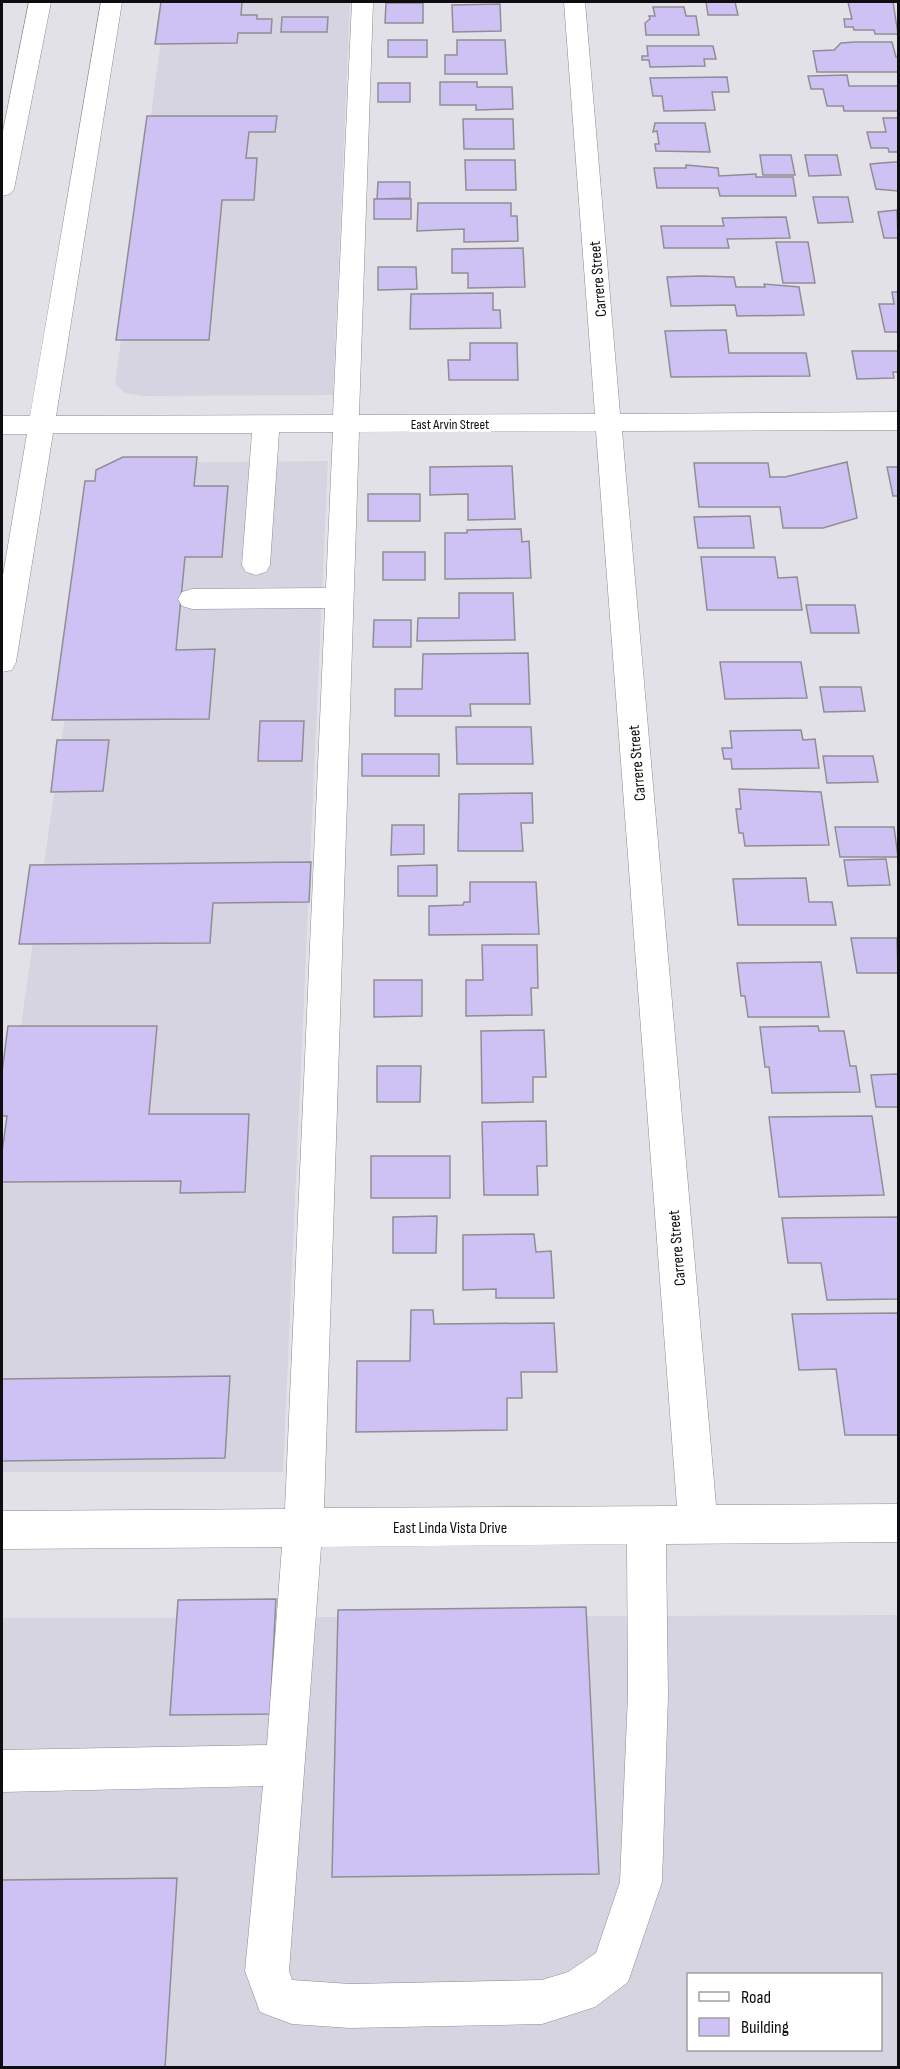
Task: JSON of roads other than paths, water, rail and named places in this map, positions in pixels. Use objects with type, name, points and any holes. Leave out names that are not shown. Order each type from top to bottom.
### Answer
[{"type":"street","points":[[2,189],[40,2]]},
{"type":"street","points":[[2,662],[111,2]]},
{"type":"street","points":[[362,2],[344,424],[304,1527],[296,1601],[285,1765],[267,1971],[276,1996],[292,2002],[350,2006],[542,2002],[579,1991],[613,1967],[641,1882],[648,1695],[646,1526]]},
{"type":"street","name":"Carrere Street","points":[[574,2],[698,1525]]},
{"type":"street","name":"East Arvin Street","points":[[2,425],[898,421]]},
{"type":"street","points":[[256,565],[266,425]]},
{"type":"street","points":[[192,599],[338,598]]},
{"type":"street","name":"East Linda Vista Drive","points":[[2,1530],[898,1523]]},
{"type":"street","points":[[2,1771],[285,1765]]}]
